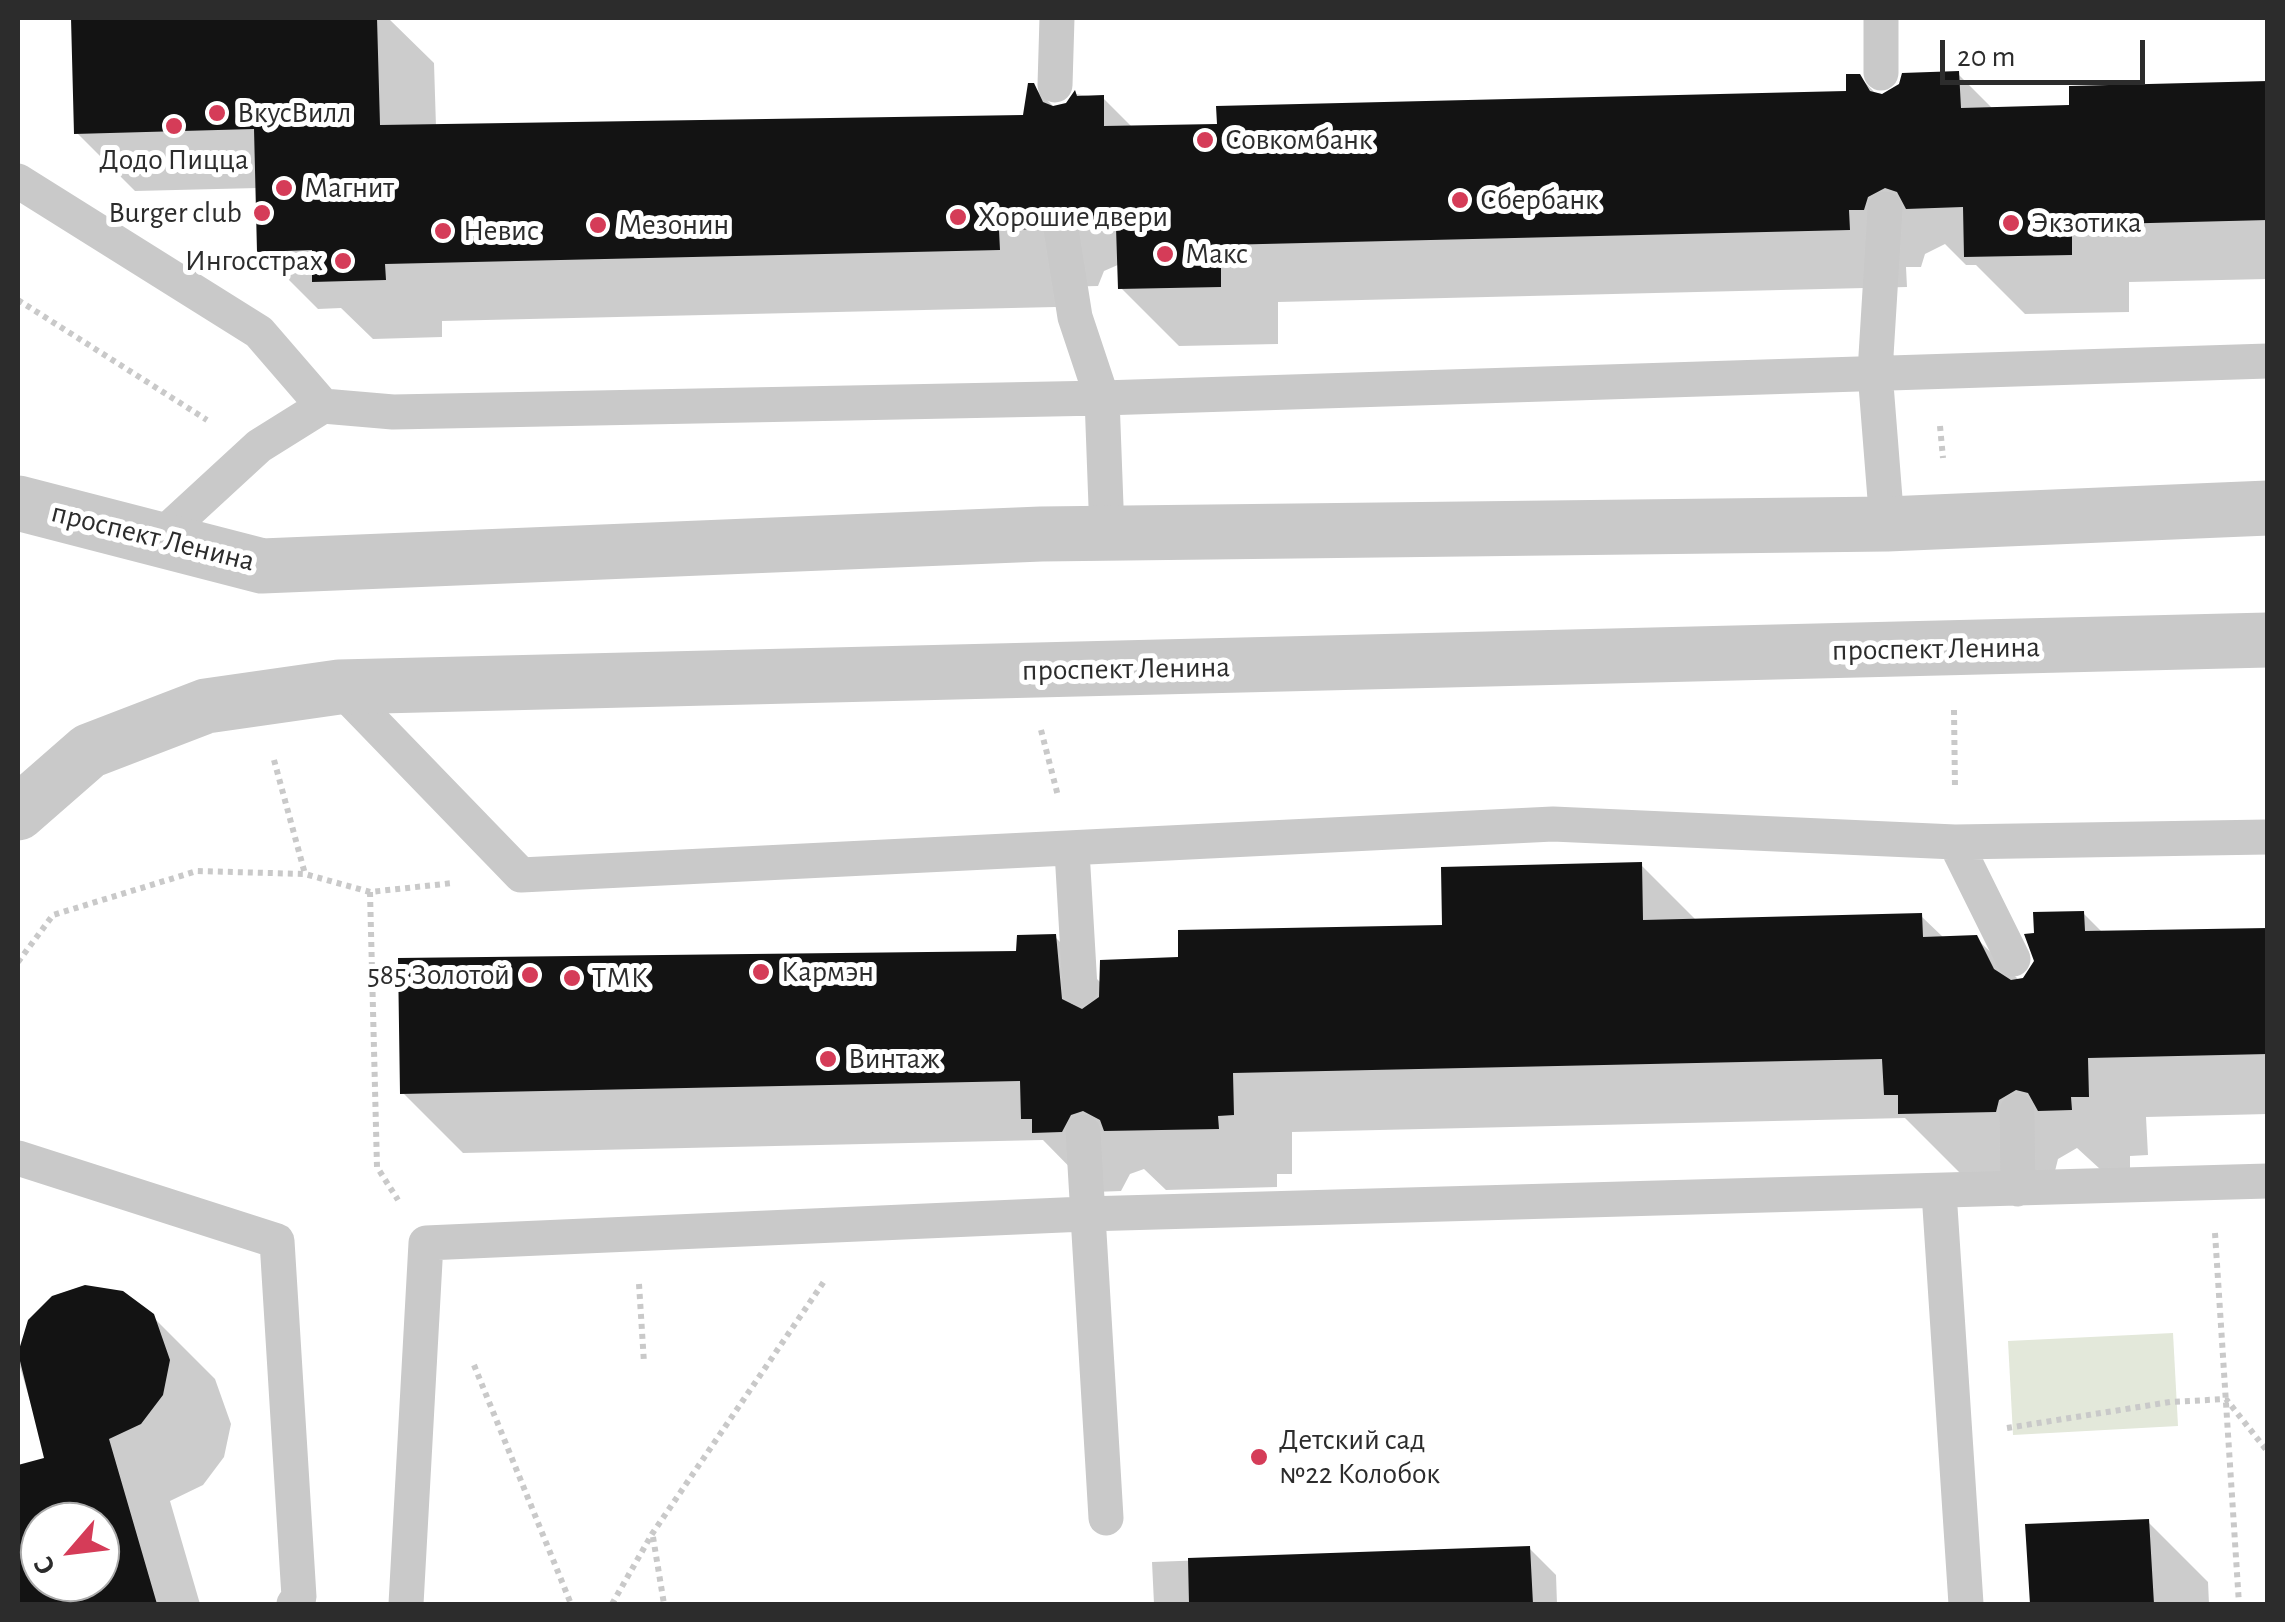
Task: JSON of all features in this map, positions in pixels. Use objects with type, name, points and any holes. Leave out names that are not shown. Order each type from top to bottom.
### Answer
[{"type":"street","name":"проспект Ленина","points":[[18,503],[262,566],[1106,533],[1887,524],[2268,508]]},
{"type":"street","name":"проспект Ленина","points":[[18,813],[89,751],[106,744],[206,706],[338,688],[2268,640]]},
{"type":"lane","points":[[1054,85],[1057,18]]},
{"type":"lane","points":[[1880,73],[1881,18]]},
{"type":"lane","points":[[18,180],[259,332],[322,406]]},
{"type":"lane","points":[[1885,209],[1875,372],[1887,524]]},
{"type":"lane","points":[[1060,229],[1076,317],[1102,398],[1106,533]]},
{"type":"lane","points":[[158,539],[259,446],[322,406],[393,412],[1102,398],[2268,361]]},
{"type":"lane","points":[[338,688],[520,875],[1072,851],[1553,824],[1955,842],[2268,837]]},
{"type":"lane","points":[[1955,842],[2013,959]]},
{"type":"lane","points":[[1072,851],[1080,988]]},
{"type":"lane","points":[[2017,1111],[2018,1189]]},
{"type":"lane","points":[[1083,1132],[1106,1518]]},
{"type":"lane","points":[[18,1158],[276,1241],[299,1597],[294,1604]]},
{"type":"lane","points":[[406,1604],[426,1243],[1085,1214],[2268,1181]]},
{"type":"lane","points":[[1939,1192],[1966,1604]]},
{"type":"path","points":[[18,300],[194,414],[259,446]]},
{"type":"path","points":[[18,962],[53,915],[197,872],[305,874],[370,892],[520,875]]},
{"type":"path","points":[[370,892],[378,1167],[426,1243]]},
{"type":"path","points":[[2212,1182],[2239,1604]]},
{"type":"path","points":[[612,1604],[652,1534],[864,1223]]},
{"type":"path","points":[[635,1233],[644,1364]]},
{"type":"path","points":[[469,1352],[570,1604]]},
{"type":"path","points":[[1954,1431],[2021,1428],[2170,1402],[2226,1400]]},
{"type":"path","points":[[2226,1400],[2268,1452]]},
{"type":"path","points":[[652,1534],[664,1604]]},
{"type":"shaded area","points":[[2173,1333],[2178,1426],[2013,1435],[2008,1341]]},
{"type":"building","points":[[71,18],[377,18],[380,125],[1023,115],[1028,83],[1034,83],[1043,102],[1053,106],[1066,103],[1075,90],[1077,96],[1104,95],[1104,126],[1217,124],[1216,106],[1846,91],[1846,74],[1860,74],[1870,91],[1882,94],[1899,84],[1902,73],[1959,71],[1961,108],[2069,105],[2069,86],[2268,81],[2268,220],[2072,225],[2072,255],[1964,257],[1963,207],[1906,209],[1897,192],[1885,188],[1868,197],[1864,210],[1849,210],[1850,230],[1221,245],[1221,287],[1118,289],[1116,227],[1082,228],[1077,215],[1059,208],[1047,213],[1040,229],[999,230],[1000,250],[385,264],[386,280],[312,282],[312,250],[257,252],[254,129],[74,134]]},
{"type":"building","points":[[1642,862],[1643,920],[1922,913],[1923,937],[1977,935],[1994,969],[2011,980],[2023,978],[2034,961],[2024,934],[2034,933],[2033,912],[2084,911],[2085,931],[2268,928],[2268,1054],[2088,1058],[2089,1097],[2071,1097],[2072,1110],[2038,1111],[2028,1093],[2016,1090],[1999,1100],[1996,1112],[1898,1114],[1898,1095],[1884,1095],[1882,1059],[1233,1073],[1234,1115],[1218,1116],[1219,1129],[1104,1131],[1100,1120],[1083,1111],[1071,1115],[1062,1132],[1032,1133],[1032,1119],[1021,1119],[1020,1081],[400,1094],[398,958],[1016,951],[1017,935],[1056,934],[1062,999],[1082,1009],[1099,997],[1100,960],[1178,957],[1178,930],[1442,925],[1441,867]]},
{"type":"building","points":[[85,1285],[123,1291],[154,1314],[170,1360],[163,1395],[141,1424],[109,1439],[157,1604],[18,1604],[18,1465],[44,1458],[18,1353],[28,1320],[52,1296]]},
{"type":"building","points":[[2149,1519],[2154,1604],[2030,1604],[2025,1524]]},
{"type":"building","points":[[1530,1546],[1533,1604],[1189,1604],[1188,1558]]},
{"type":"place","name":"ВкусВилл","points":[[217,113]]},
{"type":"place","name":"Додо Пицца","points":[[174,126]]},
{"type":"place","name":"Совкомбанк","points":[[1205,140]]},
{"type":"place","name":"Магнит","points":[[284,188]]},
{"type":"place","name":"Сбербанк","points":[[1460,200]]},
{"type":"place","name":"Burger club","points":[[262,213]]},
{"type":"place","name":"Хорошие двери","points":[[958,217]]},
{"type":"place","name":"Экзотика","points":[[2011,223]]},
{"type":"place","name":"Мезонин","points":[[598,225]]},
{"type":"place","name":"Невис","points":[[443,231]]},
{"type":"place","name":"Макс","points":[[1165,254]]},
{"type":"place","name":"Ингосстрах","points":[[343,261]]},
{"type":"place","name":"Кармэн","points":[[761,972]]},
{"type":"place","name":"585 Золотой","points":[[530,975]]},
{"type":"place","name":"ТМК","points":[[572,978]]},
{"type":"place","name":"Винтаж","points":[[828,1059]]},
{"type":"place","name":"Детский сад №22 Колобок","points":[[1259,1457]]}]
